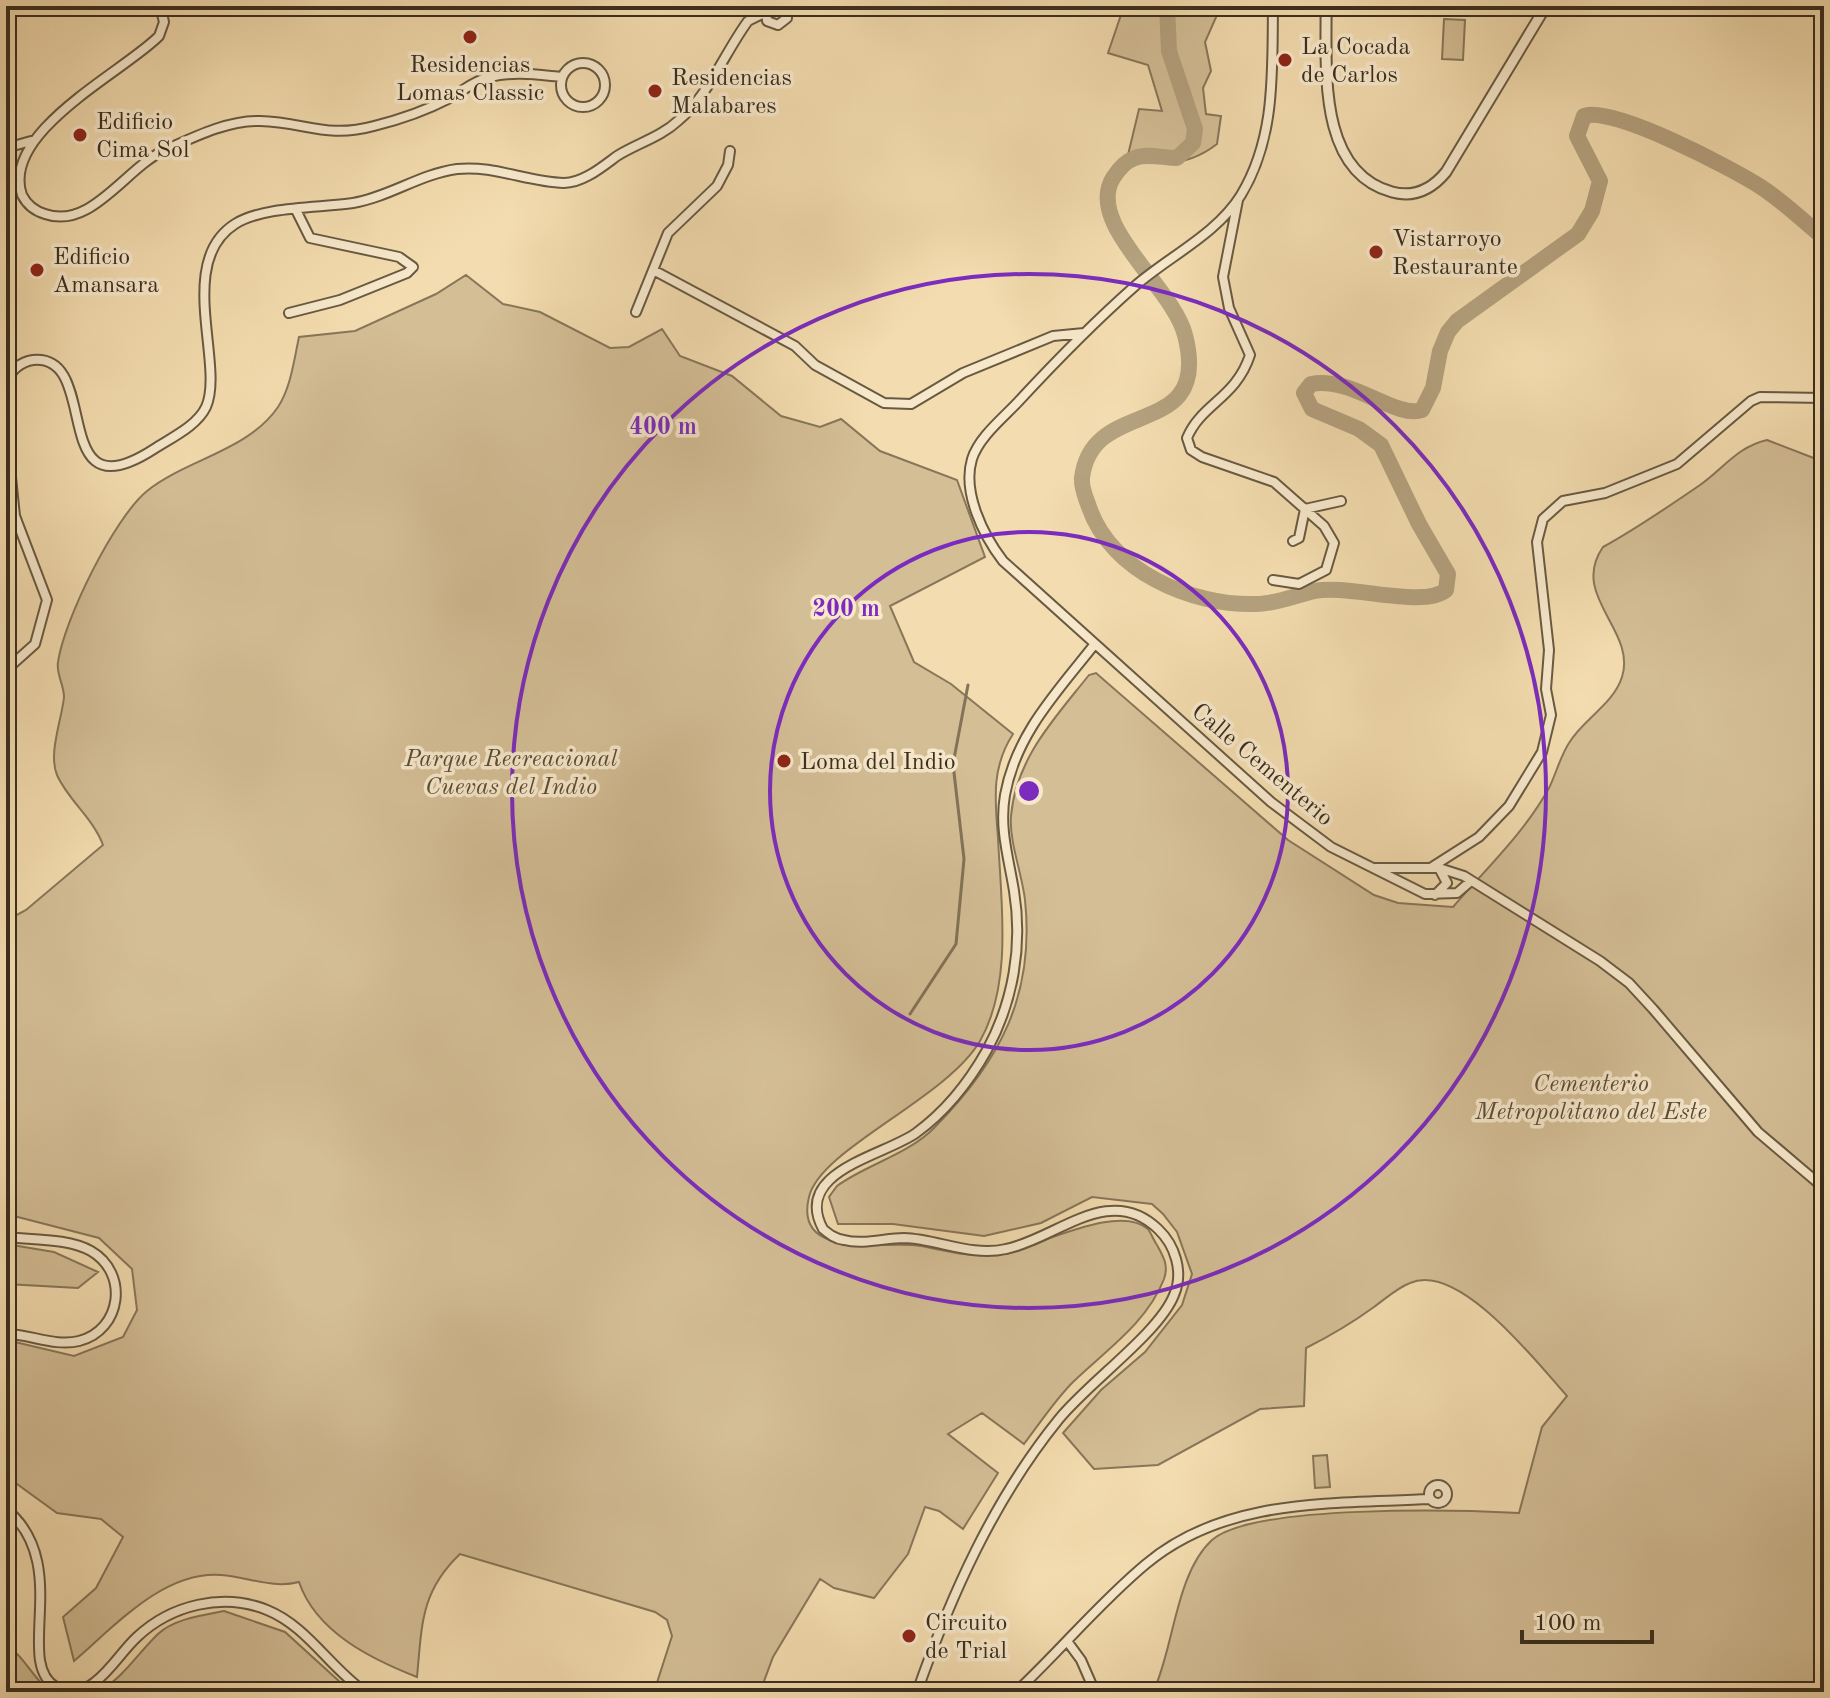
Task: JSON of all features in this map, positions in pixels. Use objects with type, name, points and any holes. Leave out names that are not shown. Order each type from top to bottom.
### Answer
[{"type":"street","points":[[160,6],[164,22],[159,36],[65,107],[31,141],[20,165],[19,186],[24,200],[41,212],[71,217],[85,210],[160,152],[223,128],[259,121],[325,133],[348,132],[434,106],[486,78],[503,74],[562,77],[579,63],[593,65],[603,76],[604,90],[597,102],[576,105],[565,97],[562,77]]},
{"type":"street","points":[[6,382],[15,369],[28,361],[43,361],[56,366],[69,388],[80,436],[88,454],[97,462],[118,467],[137,460],[190,425],[205,410],[210,392],[203,304],[213,252],[232,225],[256,214],[363,201],[453,170],[483,167],[568,183],[591,174],[635,145],[661,135],[683,118],[748,21],[765,10],[767,21],[778,25],[787,18],[785,6]]},
{"type":"street","points":[[1273,6],[1271,116],[1256,162],[1238,199],[1223,277],[1229,308],[1250,355],[1244,373],[1228,394],[1193,423],[1187,438],[1191,450],[1202,457],[1274,482],[1324,526],[1334,543],[1332,560],[1326,570],[1299,584],[1273,580]]},
{"type":"street","points":[[1326,6],[1328,107],[1336,136],[1347,157],[1370,180],[1387,191],[1405,195],[1433,186],[1446,172],[1546,7]]},
{"type":"street","points":[[6,148],[31,141]]},
{"type":"street","points":[[636,312],[668,233],[717,186],[728,165],[730,151]]},
{"type":"street","name":"Calle Cementerio","points":[[1238,199],[1085,332],[982,442],[972,459],[970,481],[978,516],[998,554],[1094,645],[1271,802],[1331,847],[1425,894],[1435,895]]},
{"type":"street","points":[[289,313],[340,300],[407,273],[413,267],[399,257],[310,238],[296,210]]},
{"type":"street","points":[[655,271],[795,346],[815,365],[884,403],[911,404],[963,373],[1053,336],[1085,332]]},
{"type":"street","points":[[1435,868],[1479,837],[1509,806],[1542,752],[1551,715],[1546,689],[1549,650],[1537,542],[1543,519],[1563,501],[1605,493],[1677,464],[1751,401],[1760,397],[1824,398]]},
{"type":"street","points":[[6,428],[15,516],[47,600],[35,644],[6,670]]},
{"type":"street","points":[[1305,509],[1341,501]]},
{"type":"street","points":[[1293,541],[1299,538],[1305,509]]},
{"type":"street","points":[[917,1692],[972,1559],[1014,1481],[1075,1400],[1165,1313],[1179,1283],[1176,1260],[1168,1241],[1150,1222],[1124,1212],[1081,1215],[1027,1242],[995,1251],[907,1238],[846,1241],[823,1229],[817,1214],[819,1196],[836,1173],[914,1135],[942,1111],[979,1064],[997,1031],[1010,995],[1017,951],[1016,903],[1004,836],[1004,796],[1015,759],[1034,722],[1094,645]]},
{"type":"street","points":[[1367,867],[1435,868],[1471,881],[1552,929],[1629,983],[1758,1132],[1824,1188]]},
{"type":"street","points":[[1435,868],[1447,883],[1435,895]]},
{"type":"street","points":[[1435,895],[1457,893],[1471,881]]},
{"type":"street","points":[[6,1237],[91,1251],[110,1269],[116,1293],[110,1320],[87,1339],[58,1342],[6,1334]]},
{"type":"street","points":[[1016,1692],[1146,1564],[1195,1532],[1260,1511],[1297,1505],[1430,1499]]},
{"type":"street","points":[[6,1509],[24,1528],[36,1552],[41,1595],[39,1667],[54,1686],[72,1692],[89,1686],[135,1639],[168,1615],[212,1602],[233,1602],[266,1610],[287,1621],[336,1670],[365,1692]]},
{"type":"street","points":[[1067,1641],[1081,1660],[1095,1692]]},
{"type":"green space","points":[[1124,6],[1221,6],[1205,42],[1211,71],[1203,88],[1206,114],[1221,116],[1217,144],[1207,151],[1185,160],[1163,163],[1128,155],[1139,109],[1162,111],[1148,65],[1108,53]]},
{"type":"green space","points":[[1444,19],[1465,20],[1463,60],[1442,59]]},
{"type":"green space","name":"Parque Recreacional Cuevas del Indio","points":[[466,275],[503,304],[540,312],[610,348],[629,347],[662,329],[680,356],[732,376],[781,416],[820,427],[841,419],[880,451],[957,480],[985,557],[890,606],[914,662],[951,684],[1013,734],[1001,759],[996,784],[1002,942],[997,994],[980,1041],[963,1062],[914,1103],[859,1142],[818,1179],[809,1197],[808,1218],[815,1231],[846,1244],[921,1246],[978,1255],[1014,1250],[1097,1224],[1134,1222],[1148,1229],[1166,1265],[1157,1295],[1136,1323],[1066,1389],[1024,1444],[982,1413],[948,1434],[998,1473],[963,1529],[939,1511],[925,1507],[908,1554],[874,1598],[834,1588],[820,1579],[773,1657],[760,1692],[654,1692],[672,1636],[667,1620],[655,1612],[460,1554],[437,1582],[430,1596],[422,1626],[417,1677],[347,1642],[318,1615],[299,1582],[270,1583],[221,1575],[200,1576],[160,1591],[123,1617],[74,1661],[63,1617],[96,1588],[123,1537],[101,1519],[57,1513],[6,1476],[6,1343],[15,1342],[74,1356],[123,1337],[137,1310],[132,1269],[99,1238],[6,1214],[6,916],[15,916],[26,910],[103,845],[62,784],[55,766],[55,746],[64,697],[58,662],[70,621],[92,571],[134,504],[163,480],[250,434],[278,407],[289,382],[299,337],[355,331],[436,294]]},
{"type":"green space","name":"Cementerio Metropolitano del Este","points":[[1767,440],[1824,462],[1824,1692],[1153,1692],[1190,1572],[1212,1540],[1235,1528],[1312,1515],[1407,1511],[1519,1513],[1542,1427],[1567,1396],[1518,1340],[1474,1301],[1451,1287],[1430,1280],[1410,1283],[1349,1324],[1306,1348],[1304,1406],[1260,1409],[1158,1465],[1094,1469],[1063,1433],[1101,1390],[1145,1352],[1182,1305],[1192,1274],[1177,1232],[1163,1214],[1152,1204],[1092,1197],[1041,1223],[984,1236],[893,1224],[838,1224],[829,1197],[837,1186],[913,1145],[935,1127],[978,1077],[1008,1024],[1018,996],[1027,934],[1025,900],[1011,816],[1014,795],[1029,757],[1063,707],[1089,675],[1096,673],[1288,840],[1374,895],[1398,903],[1453,907],[1528,820],[1549,788],[1575,734],[1618,687],[1624,660],[1621,644],[1598,597],[1594,581],[1595,565],[1603,547],[1700,485],[1739,453]]},
{"type":"green space","points":[[6,1244],[54,1252],[98,1272],[78,1288],[6,1284]]},
{"type":"green space","points":[[1327,1455],[1330,1487],[1315,1488],[1313,1456]]},
{"type":"green space","points":[[224,1611],[285,1632],[351,1692],[97,1692],[122,1673],[165,1629],[189,1618]]},
{"type":"green space","points":[[6,1645],[40,1682],[53,1692],[6,1692]]},
{"type":"waterway","points":[[1167,6],[1169,51],[1195,129],[1193,143],[1177,158],[1145,156],[1128,161],[1113,178],[1108,196],[1111,215],[1120,235],[1177,316],[1185,335],[1189,369],[1182,391],[1167,406],[1106,435],[1090,452],[1082,482],[1100,530],[1115,549],[1134,566],[1180,591],[1231,603],[1263,604],[1315,591],[1421,597],[1446,590],[1448,574],[1419,524],[1381,445],[1359,429],[1312,409],[1304,393],[1311,384],[1326,383],[1357,391],[1399,409],[1422,410],[1433,388],[1440,351],[1448,332],[1457,321],[1578,234],[1592,211],[1600,181],[1577,136],[1584,116],[1598,115],[1620,120],[1700,154],[1761,187],[1824,238]]},
{"type":"waterway","points":[[910,1014],[956,944],[964,859],[953,764],[968,685]]},
{"type":"place","name":"Residencias Lomas Classic","points":[[470,37]]},
{"type":"place","name":"La Cocada de Carlos","points":[[1285,60]]},
{"type":"place","name":"Residencias Malabares","points":[[655,91]]},
{"type":"place","name":"Edificio Cima Sol","points":[[80,135]]},
{"type":"place","name":"Vistarroyo Restaurante","points":[[1376,252]]},
{"type":"place","name":"Edificio Amansara","points":[[37,270]]},
{"type":"place","name":"Loma del Indio","points":[[784,761]]},
{"type":"place","name":"Circuito de Trial","points":[[909,1636]]}]
